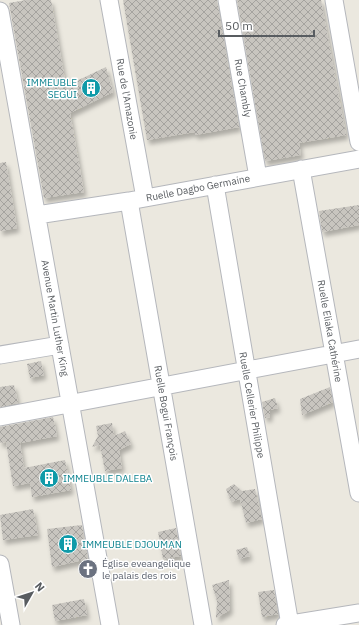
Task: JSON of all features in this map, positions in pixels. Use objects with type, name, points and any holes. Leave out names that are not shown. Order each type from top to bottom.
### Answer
[{"type":"street","name":"Rue de l'Amazonie","points":[[109,0],[137,199]]},
{"type":"street","name":"Rue Chambly","points":[[227,0],[258,177]]},
{"type":"street","points":[[334,0],[359,142]]},
{"type":"street","name":"Avenue Martin Luther King","points":[[0,11],[4,53],[37,215],[110,625]]},
{"type":"street","name":"Ruelle Dagbo Germaine","points":[[37,215],[137,199],[359,159]]},
{"type":"street","name":"Ruelle Eliaka Cathérine","points":[[301,169],[359,493]]},
{"type":"street","name":"Ruelle Cellerier Philippe","points":[[215,184],[289,625]]},
{"type":"street","name":"Ruelle Bogui François","points":[[137,199],[162,385],[203,625]]},
{"type":"street","points":[[0,355],[60,345]]},
{"type":"street","points":[[0,417],[162,385],[246,371],[359,349]]},
{"type":"street","points":[[0,564],[11,625]]},
{"type":"street","points":[[289,625],[359,613]]},
{"type":"building","points":[[26,0],[51,0],[66,86],[106,67],[113,92],[70,113],[84,192],[44,198],[9,3]]},
{"type":"building","points":[[123,0],[217,0],[239,127],[195,135],[195,132],[147,140]]},
{"type":"building","points":[[237,0],[321,0],[346,135],[299,143],[301,155],[265,161]]},
{"type":"building","points":[[6,162],[17,228],[0,231],[0,163]]},
{"type":"building","points":[[359,205],[359,225],[322,232],[319,211]]},
{"type":"building","points":[[41,361],[44,375],[30,378],[27,364]]},
{"type":"building","points":[[14,385],[18,403],[0,407],[0,387]]},
{"type":"building","points":[[330,387],[333,402],[302,415],[300,399]]},
{"type":"building","points":[[275,398],[278,408],[270,410],[270,417],[265,418],[262,402]]},
{"type":"building","points":[[53,417],[57,436],[20,443],[24,468],[65,460],[71,490],[32,497],[30,483],[13,486],[6,442],[0,443],[0,427]]},
{"type":"building","points":[[112,423],[114,436],[125,431],[131,444],[119,450],[122,468],[105,471],[100,445],[92,447],[98,436],[96,426]]},
{"type":"building","points":[[234,484],[242,491],[255,489],[262,519],[246,523],[240,499],[231,502],[226,489]]},
{"type":"building","points":[[33,509],[38,535],[3,540],[0,515]]},
{"type":"building","name":"IMMEUBLE DJOUMAN","points":[[82,525],[88,559],[52,567],[47,529]]},
{"type":"building","points":[[176,528],[181,556],[163,559],[158,532]]},
{"type":"building","points":[[247,547],[250,556],[239,559],[236,550]]},
{"type":"building","points":[[229,580],[230,610],[216,618],[217,601],[212,585]]},
{"type":"building","points":[[274,590],[278,614],[262,617],[258,592]]},
{"type":"building","points":[[84,599],[87,615],[55,621],[52,605]]},
{"type":"place","name":"IMMEUBLE SEGUI","points":[[91,88]]},
{"type":"place","name":"IMMEUBLE DALEBA","points":[[49,478]]},
{"type":"place","name":"IMMEUBLE DJOUMAN","points":[[68,544]]},
{"type":"place","name":"Église eveangelique le palais des rois","points":[[88,569]]}]
